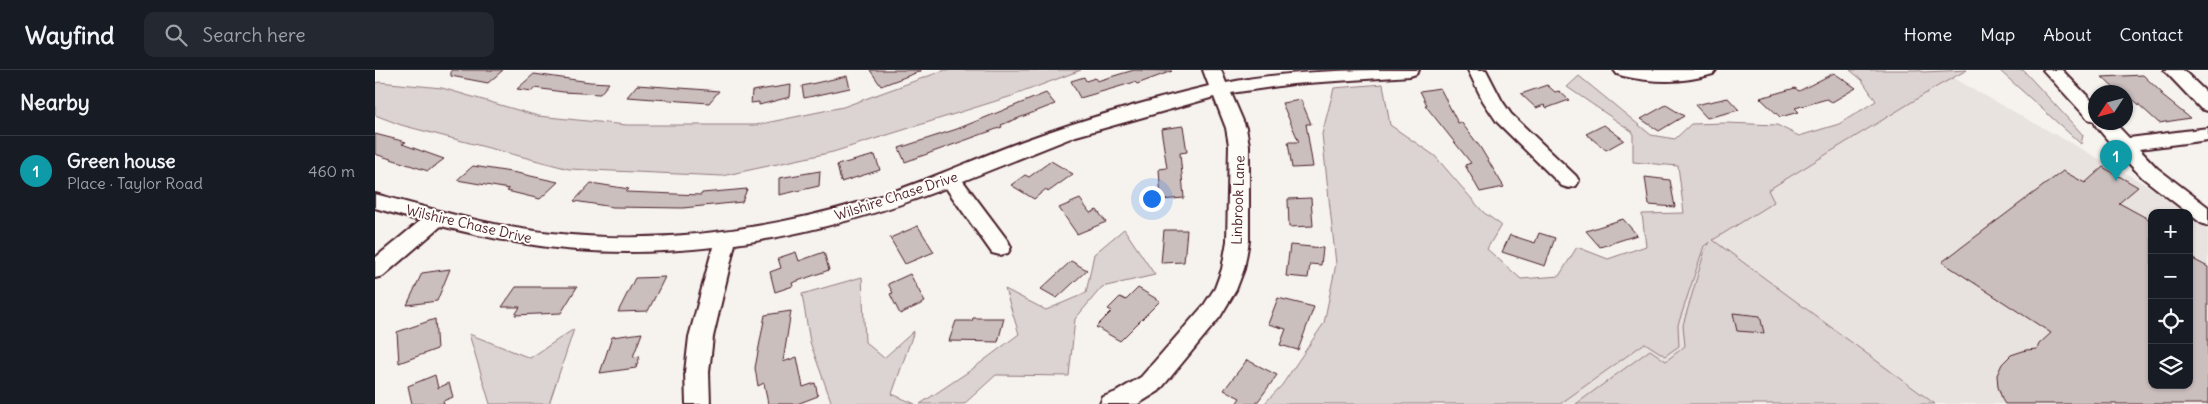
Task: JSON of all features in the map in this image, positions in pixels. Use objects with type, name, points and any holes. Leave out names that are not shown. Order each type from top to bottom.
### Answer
[{"type":"street","name":"Wilshire Chase Drive","points":[[375,201],[511,236],[571,244],[648,244],[727,238],[783,229],[839,216],[897,198],[951,179],[1065,133],[1216,80],[1293,78],[1410,70]]},
{"type":"street","points":[[1477,70],[1490,98],[1503,117],[1518,134],[1569,181]]},
{"type":"street","points":[[1623,70],[1643,75],[1674,77],[1707,70]]},
{"type":"street","points":[[2052,70],[2088,108]]},
{"type":"street","points":[[2173,70],[2208,105]]},
{"type":"street","name":"Linbrook Lane","points":[[1112,404],[1123,400],[1150,384],[1212,311],[1225,290],[1233,270],[1238,242],[1239,144],[1235,128],[1216,80]]},
{"type":"street","points":[[2110,130],[2158,179],[2208,218]]},
{"type":"street","points":[[2123,145],[2208,134]]},
{"type":"street","points":[[951,179],[1000,247]]},
{"type":"street","points":[[375,270],[437,218]]},
{"type":"street","points":[[698,404],[697,372],[701,337],[727,238]]},
{"type":"shaded area","points":[[945,70],[1081,70],[1012,96],[833,152],[722,176],[569,169],[401,125],[375,115],[375,83],[379,82],[442,88],[538,116],[627,125],[756,125],[843,107]]},
{"type":"shaded area","points":[[1850,70],[1919,70],[1923,72],[1967,70],[1768,190],[1774,202],[1713,240],[1935,404],[1576,404],[1650,350],[1666,361],[1685,346],[1683,325],[1705,250],[1710,242],[1704,246],[1678,325],[1679,346],[1665,356],[1645,343],[1560,404],[1264,404],[1282,385],[1324,323],[1336,264],[1322,134],[1334,88],[1383,84],[1390,125],[1435,156],[1483,212],[1501,225],[1487,249],[1521,279],[1559,276],[1577,247],[1608,259],[1646,246],[1642,214],[1684,213],[1678,166],[1633,162],[1633,132],[1567,87],[1579,76],[1651,135],[1675,139],[1691,124],[1777,125],[1799,136],[1839,124],[1876,101],[1862,80]]},
{"type":"shaded area","points":[[1939,70],[2190,209],[2148,209],[2148,389],[2193,389],[2193,211],[2208,219],[2208,404],[1408,404]]},
{"type":"shaded area","points":[[1999,70],[2023,70],[2083,135],[2081,144]]},
{"type":"shaded area","points":[[1124,229],[1155,275],[1102,287],[1075,319],[1069,376],[996,375],[964,404],[920,404],[971,370],[1019,334],[1005,289],[1046,310],[1086,293],[1094,254]]},
{"type":"shaded area","points":[[862,277],[865,342],[884,358],[914,331],[892,394],[915,404],[832,404],[810,342],[802,294]]},
{"type":"shaded area","points":[[574,329],[549,404],[490,404],[469,334],[530,358]]},
{"type":"building","points":[[451,70],[503,70],[488,83],[451,76]]},
{"type":"building","points":[[870,70],[921,70],[921,71],[881,86]]},
{"type":"building","points":[[1134,70],[1172,71],[1137,84],[1135,82],[1080,98],[1071,81],[1084,77],[1086,81],[1095,78],[1097,81]]},
{"type":"building","points":[[1834,73],[1856,88],[1832,102],[1827,99],[1795,108],[1799,112],[1780,117],[1760,98],[1795,88],[1799,91]]},
{"type":"building","points":[[534,74],[609,83],[600,94],[535,88],[532,91],[517,89]]},
{"type":"building","points":[[2143,75],[2163,94],[2160,94],[2190,118],[2159,123],[2133,99],[2133,85],[2111,85],[2102,77]]},
{"type":"building","points":[[847,76],[850,88],[804,98],[802,86]]},
{"type":"building","points":[[637,85],[719,91],[709,103],[627,97]]},
{"type":"building","points":[[791,85],[790,97],[759,105],[759,102],[751,103],[752,91]]},
{"type":"building","points":[[1547,85],[1555,92],[1559,91],[1569,100],[1547,108],[1544,105],[1536,108],[1521,94]]},
{"type":"building","points":[[1440,88],[1458,123],[1461,122],[1480,147],[1504,187],[1480,192],[1465,165],[1471,163],[1425,105],[1427,105],[1420,91]]},
{"type":"building","points":[[1046,93],[1055,104],[1001,125],[1002,127],[905,162],[899,148],[957,129]]},
{"type":"building","points":[[1728,98],[1739,110],[1707,118],[1695,105]]},
{"type":"building","points":[[1301,100],[1311,124],[1306,124],[1313,167],[1292,168],[1288,142],[1299,142],[1282,103]]},
{"type":"building","points":[[1666,105],[1684,116],[1659,131],[1641,119]]},
{"type":"building","points":[[1604,125],[1624,140],[1606,150],[1586,134]]},
{"type":"building","points":[[1183,126],[1187,152],[1180,153],[1184,198],[1161,200],[1159,169],[1167,168],[1161,129]]},
{"type":"building","points":[[375,134],[406,142],[402,144],[444,159],[428,171],[375,154]]},
{"type":"building","points":[[875,155],[880,170],[841,182],[837,165]]},
{"type":"building","points":[[1051,161],[1073,174],[1048,192],[1046,189],[1034,199],[1011,185],[1025,175],[1029,177]]},
{"type":"building","points":[[473,166],[558,182],[540,199],[507,191],[509,189],[457,180]]},
{"type":"building","points":[[2103,167],[2138,187],[2119,203],[2148,219],[2148,389],[2193,389],[2193,259],[2208,267],[2208,404],[2005,404],[2003,401],[1998,387],[1997,375],[2002,364],[2011,355],[2037,349],[2039,344],[2051,333],[1942,262],[2063,171],[2085,183]]},
{"type":"building","points":[[820,171],[819,186],[779,195],[779,178]]},
{"type":"building","points":[[1645,177],[1670,180],[1675,207],[1649,205]]},
{"type":"building","points":[[591,183],[629,189],[626,192],[701,195],[702,193],[747,189],[742,202],[683,208],[613,207],[574,201]]},
{"type":"building","points":[[1311,198],[1313,226],[1289,227],[1288,199]]},
{"type":"building","points":[[1080,199],[1090,213],[1097,210],[1106,222],[1077,234],[1059,208]]},
{"type":"building","points":[[1623,219],[1637,235],[1600,247],[1586,231]]},
{"type":"building","points":[[918,226],[934,252],[905,264],[890,238]]},
{"type":"building","points":[[1164,230],[1187,230],[1184,262],[1161,263]]},
{"type":"building","points":[[1539,233],[1555,238],[1545,266],[1502,252],[1510,235],[1535,243]]},
{"type":"building","points":[[1290,245],[1323,248],[1321,265],[1310,264],[1308,278],[1286,276]]},
{"type":"building","points":[[796,252],[799,261],[824,252],[829,270],[792,283],[793,286],[775,292],[770,272],[781,268],[778,258]]},
{"type":"building","points":[[1071,261],[1087,270],[1057,298],[1041,289]]},
{"type":"building","points":[[450,269],[437,301],[407,305],[422,273]]},
{"type":"building","points":[[910,274],[925,302],[900,314],[890,294],[893,293],[888,284]]},
{"type":"building","points":[[665,277],[648,311],[618,312],[635,278]]},
{"type":"building","points":[[516,287],[577,287],[561,313],[515,315],[520,307],[502,307]]},
{"type":"building","points":[[1138,288],[1160,301],[1120,341],[1096,327],[1112,311],[1108,309],[1120,297],[1126,300]]},
{"type":"building","points":[[1278,298],[1314,307],[1298,350],[1280,345],[1286,329],[1268,324]]},
{"type":"building","points":[[791,311],[783,362],[797,357],[803,387],[815,383],[818,396],[797,404],[768,404],[764,383],[758,386],[755,368],[765,315]]},
{"type":"building","points":[[1733,313],[1760,316],[1764,333],[1737,331]]},
{"type":"building","points":[[973,318],[1004,318],[998,342],[949,341],[956,321],[972,321]]},
{"type":"building","points":[[435,319],[437,349],[399,363],[397,332]]},
{"type":"building","points":[[642,333],[633,357],[640,356],[636,368],[600,373],[612,337]]},
{"type":"building","points":[[1247,360],[1277,375],[1256,404],[1236,404],[1240,398],[1224,390]]},
{"type":"building","points":[[435,375],[438,388],[449,383],[453,397],[443,401],[444,404],[412,404],[408,386]]},
{"type":"place","name":"Green house","points":[[2116,181]]}]
